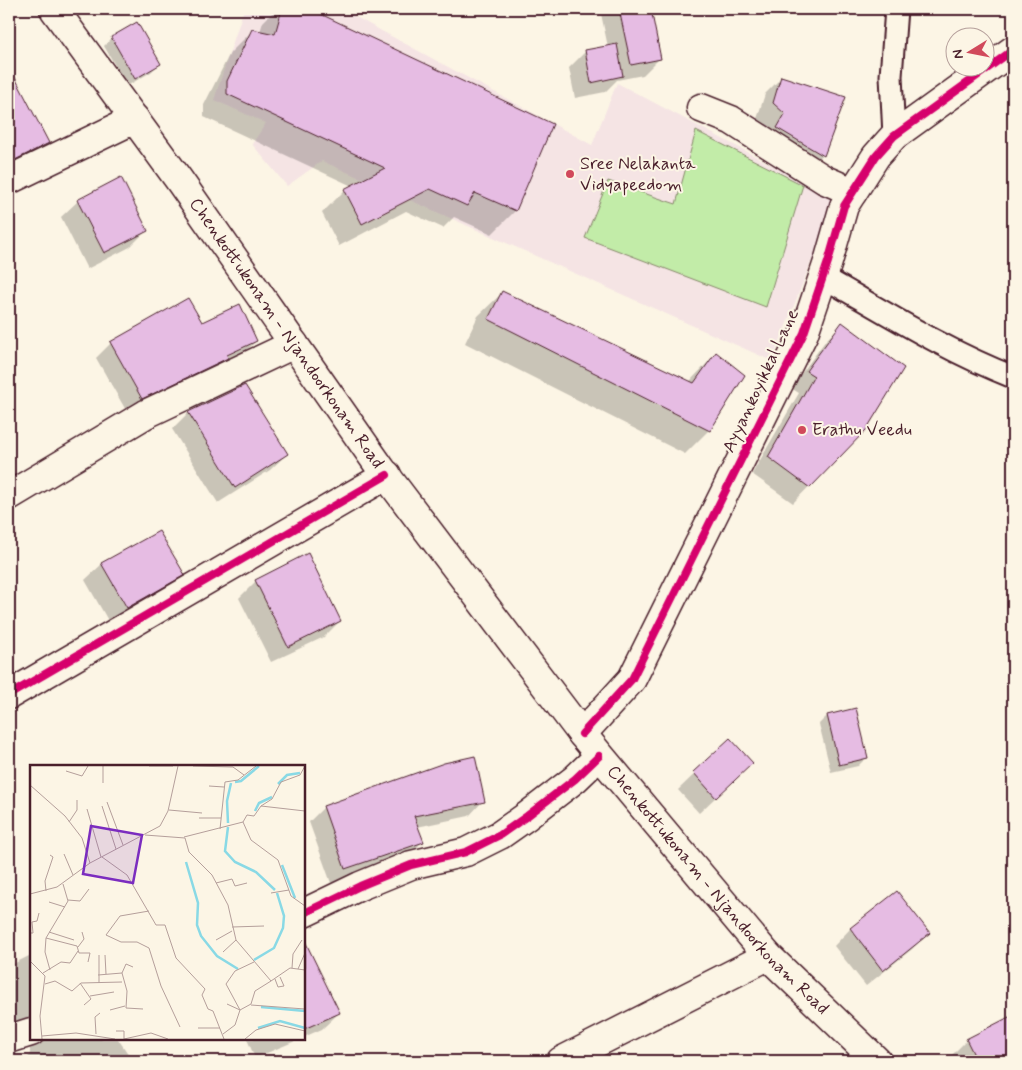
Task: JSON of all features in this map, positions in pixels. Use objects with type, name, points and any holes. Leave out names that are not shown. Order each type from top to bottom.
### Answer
[{"type":"street","name":"Chenkottukonam - Njandoorkonam Road","points":[[54,9],[135,119],[387,476],[599,756],[768,956],[877,1061]]},
{"type":"street","name":"Ayyankoyikkal Lane","points":[[582,734],[632,679],[804,333],[844,206],[852,192],[876,156],[894,136],[1013,50]]},
{"type":"street","points":[[701,108],[732,120],[825,180],[852,192]]},
{"type":"street","points":[[9,180],[135,119]]},
{"type":"street","points":[[9,496],[146,414],[294,344]]},
{"type":"street","points":[[9,695],[387,476]]},
{"type":"street","points":[[305,913],[411,865],[466,852],[500,836],[575,779],[599,756]]},
{"type":"street","points":[[561,1061],[768,956]]},
{"type":"street","points":[[9,1039],[30,1032]]},
{"type":"lane","points":[[894,136],[891,76],[896,9]]},
{"type":"lane","points":[[823,277],[929,339],[988,368],[1013,377]]},
{"type":"shaded area","name":"Sree Nelakanta Vidyapeedom","points":[[244,9],[341,9],[592,145],[617,83],[836,199],[772,361],[322,161],[287,186],[252,144],[266,123],[214,100]]},
{"type":"green space","points":[[696,131],[803,185],[766,307],[585,238],[608,181],[676,204]]},
{"type":"building","points":[[282,9],[310,9],[553,124],[516,211],[475,193],[467,206],[430,189],[362,224],[344,189],[385,168],[227,94],[227,81],[252,29],[275,34]]},
{"type":"building","points":[[619,9],[651,9],[661,59],[631,65]]},
{"type":"building","points":[[137,22],[161,64],[135,79],[111,37]]},
{"type":"building","points":[[617,44],[623,76],[591,83],[585,50]]},
{"type":"building","points":[[9,66],[49,143],[9,163]]},
{"type":"building","points":[[781,76],[846,97],[824,156],[777,128],[785,114],[773,103]]},
{"type":"building","points":[[121,177],[148,231],[104,253],[77,200]]},
{"type":"building","points":[[502,291],[694,383],[716,352],[745,375],[710,431],[488,319]]},
{"type":"building","points":[[188,298],[202,322],[240,304],[257,341],[227,355],[228,358],[142,399],[110,342]]},
{"type":"building","points":[[842,322],[904,368],[866,430],[810,488],[768,457],[814,376],[806,371]]},
{"type":"building","points":[[245,385],[288,454],[235,488],[188,412]]},
{"type":"building","points":[[159,531],[185,575],[127,608],[101,563]]},
{"type":"building","points":[[308,553],[341,621],[288,647],[255,580]]},
{"type":"building","points":[[856,708],[868,758],[839,765],[827,715]]},
{"type":"building","points":[[730,738],[753,763],[716,798],[693,772]]},
{"type":"building","points":[[475,756],[485,802],[414,816],[424,842],[345,869],[323,806],[444,763]]},
{"type":"building","points":[[897,891],[930,933],[883,971],[850,928]]},
{"type":"building","points":[[305,941],[340,1013],[305,1029]]},
{"type":"building","points":[[1013,1015],[1013,1061],[977,1061],[966,1039]]},
{"type":"cycle path","points":[[582,734],[632,679],[804,333],[828,262],[844,206],[876,156],[894,136],[1013,50]]},
{"type":"cycle path","points":[[9,695],[387,475]]},
{"type":"cycle path","points":[[305,913],[360,886],[411,865],[466,852],[500,835],[575,779],[599,756]]},
{"type":"place","name":"Sree Nelakanta Vidyapeedom","points":[[570,174]]},
{"type":"place","name":"Erathu Veedu","points":[[802,430]]}]
